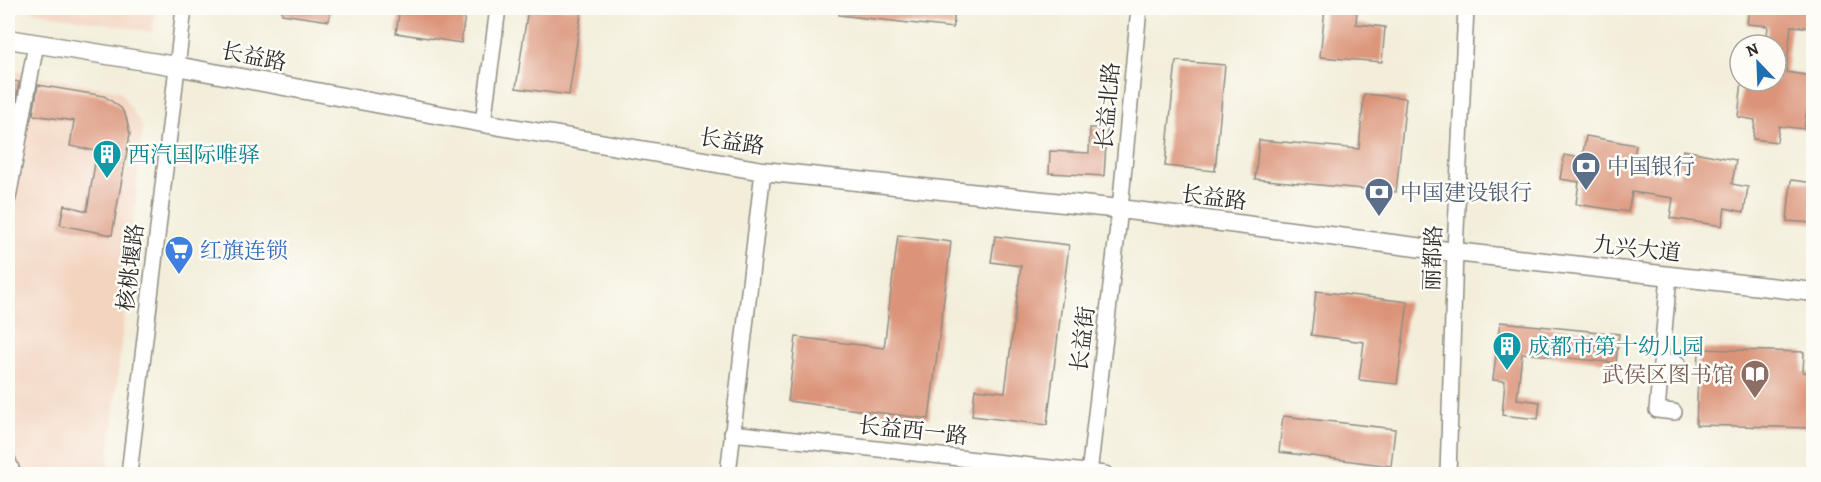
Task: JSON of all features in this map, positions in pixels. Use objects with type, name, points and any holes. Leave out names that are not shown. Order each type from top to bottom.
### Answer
[{"type":"main road","name":"长益路","points":[[8,39],[176,66],[483,123],[763,171],[1120,209],[1455,252]]},
{"type":"main road","name":"九兴大道","points":[[1455,252],[1814,291]]},
{"type":"street","name":"核桃堰路","points":[[129,474],[184,8]]},
{"type":"street","points":[[483,123],[498,8]]},
{"type":"street","name":"长益北路","points":[[1120,209],[1139,8]]},
{"type":"street","name":"丽都路","points":[[1448,474],[1466,8]]},
{"type":"street","points":[[8,198],[36,44]]},
{"type":"street","points":[[728,474],[763,171]]},
{"type":"street","name":"长益街","points":[[1089,473],[1120,209]]},
{"type":"street","points":[[1669,275],[1657,410],[1674,412]]},
{"type":"street","points":[[1662,362],[1677,363]]},
{"type":"street","name":"长益西一路","points":[[732,433],[1105,474]]},
{"type":"street","points":[[8,461],[13,474]]},
{"type":"shaded area","points":[[15,8],[156,8],[152,32]]},
{"type":"shaded area","points":[[8,70],[120,91],[143,128],[108,474],[8,474]]},
{"type":"building","points":[[282,8],[331,8],[329,21],[282,14]]},
{"type":"building","points":[[400,8],[466,8],[461,43],[396,33]]},
{"type":"building","points":[[528,8],[582,8],[569,95],[516,88]]},
{"type":"building","points":[[839,8],[955,8],[953,28],[839,15]]},
{"type":"building","points":[[1325,8],[1357,8],[1356,24],[1385,27],[1382,62],[1320,57]]},
{"type":"building","points":[[1749,8],[1808,8],[1807,12],[1814,12],[1814,28],[1791,26],[1788,54],[1788,33],[1767,33],[1768,26],[1747,24]]},
{"type":"building","points":[[1176,61],[1225,65],[1215,171],[1165,166]]},
{"type":"building","points":[[1788,72],[1812,76],[1804,129],[1779,126],[1777,142],[1753,139],[1755,120],[1738,117],[1741,93],[1788,93]]},
{"type":"building","points":[[8,80],[19,82],[14,113],[8,112]]},
{"type":"building","name":"西汽国际唯驿","points":[[38,85],[104,96],[121,108],[126,117],[130,134],[112,235],[60,225],[64,205],[87,211],[97,151],[70,146],[74,121],[33,115]]},
{"type":"building","points":[[1364,94],[1406,98],[1396,192],[1255,179],[1259,140],[1359,149]]},
{"type":"building","points":[[1090,128],[1107,128],[1104,176],[1049,173],[1050,151],[1089,153]]},
{"type":"building","points":[[1586,136],[1636,145],[1632,169],[1679,176],[1683,150],[1736,160],[1732,184],[1748,187],[1744,212],[1725,208],[1722,226],[1670,218],[1673,198],[1632,192],[1628,212],[1576,204],[1579,182],[1560,179],[1564,155],[1582,158]]},
{"type":"building","points":[[1791,180],[1814,183],[1812,223],[1787,221]]},
{"type":"building","points":[[898,235],[951,242],[929,419],[788,401],[796,337],[884,348]]},
{"type":"building","points":[[995,236],[1069,245],[1047,425],[972,416],[975,389],[1005,392],[1021,266],[991,262]]},
{"type":"building","points":[[1316,291],[1408,302],[1397,384],[1359,380],[1364,342],[1311,335]]},
{"type":"building","name":"成都市第十幼儿园","points":[[1500,322],[1619,334],[1616,363],[1522,353],[1517,399],[1540,402],[1538,419],[1502,415],[1505,381],[1493,380]]},
{"type":"building","name":"武侯区图书馆","points":[[1699,349],[1804,352],[1803,372],[1814,373],[1814,428],[1696,425]]},
{"type":"building","points":[[1283,416],[1395,429],[1391,466],[1279,452]]},
{"type":"place","name":"西汽国际唯驿","points":[[107,180]]},
{"type":"place","name":"中国银行","points":[[1586,192]]},
{"type":"place","name":"中国建设银行","points":[[1379,218]]},
{"type":"place","name":"红旗连锁","points":[[179,276]]},
{"type":"place","name":"成都市第十幼儿园","points":[[1507,372]]},
{"type":"place","name":"武侯区图书馆","points":[[1755,400]]}]
